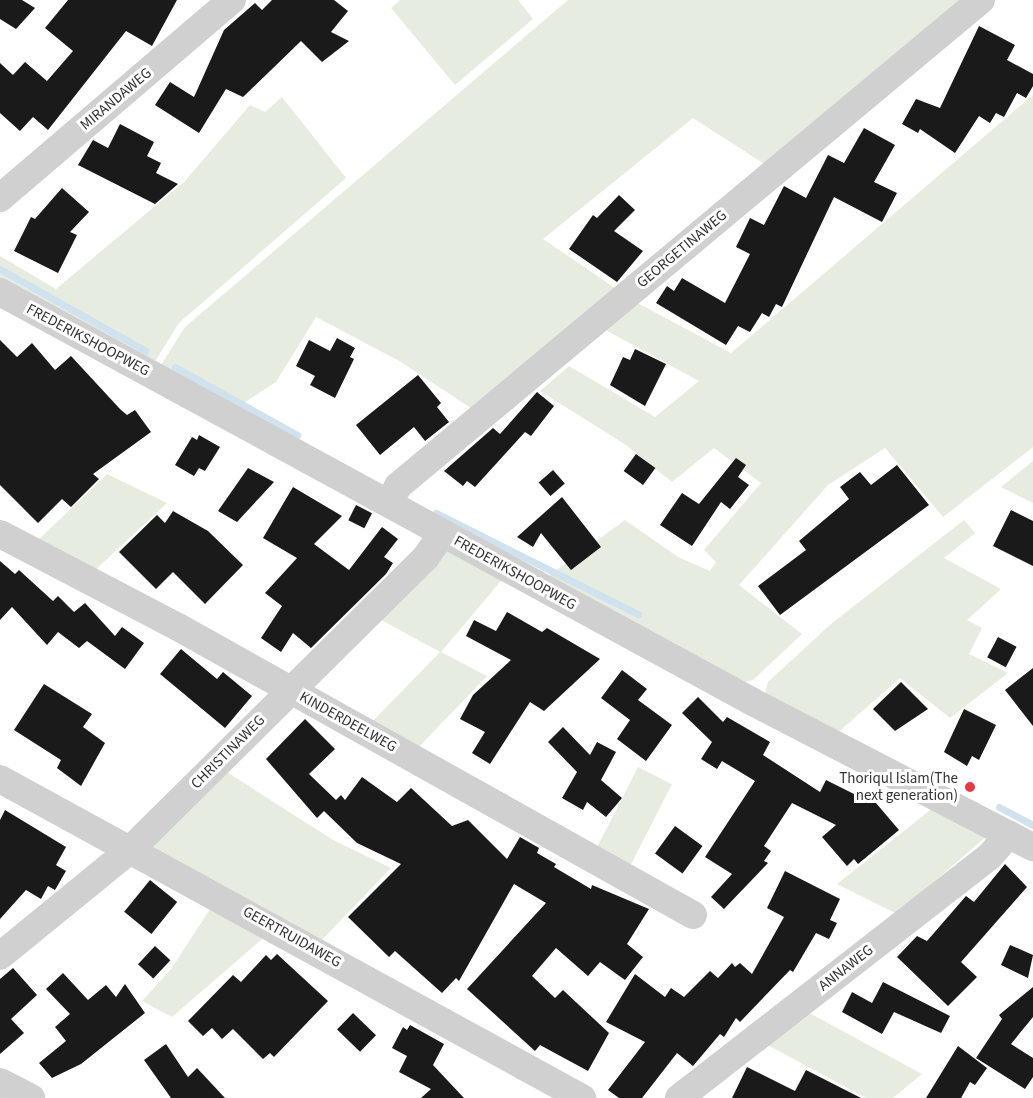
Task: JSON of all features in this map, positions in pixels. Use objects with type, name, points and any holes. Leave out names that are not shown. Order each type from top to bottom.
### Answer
[{"type":"street","name":"MIRANDAWEG","points":[[4,189],[232,0]]},
{"type":"street","name":"GEORGETINAWEG","points":[[389,503],[398,486],[981,0]]},
{"type":"street","name":"FREDERIKSHOOPWEG","points":[[0,292],[443,534],[1021,841]]},
{"type":"street","name":"KINDERDEELWEG","points":[[0,534],[291,690],[693,915]]},
{"type":"street","name":"CHRISTINAWEG","points":[[0,956],[131,849],[426,557],[443,534]]},
{"type":"street","name":"GEERTRUIDAWEG","points":[[0,779],[582,1098]]},
{"type":"street","name":"ANNAWEG","points":[[679,1098],[989,858],[1021,841]]},
{"type":"street","points":[[0,1082],[31,1098]]},
{"type":"shaded area","points":[[400,0],[518,0],[533,19],[455,85],[391,8]]},
{"type":"shaded area","points":[[568,0],[962,0],[766,165],[693,118],[543,239],[615,288],[474,410],[401,362],[316,317],[276,382],[236,408],[161,365],[185,327]]},
{"type":"shaded area","points":[[1033,95],[1033,447],[943,517],[885,448],[828,485],[739,585],[802,634],[753,680],[745,682],[546,578],[625,520],[678,557],[710,571],[716,562],[704,550],[761,483],[714,448],[672,482],[626,445],[540,391],[569,366],[655,417],[699,381],[600,327],[632,300],[731,353]]},
{"type":"shaded area","points":[[282,97],[346,178],[179,323],[154,363],[0,281],[0,256],[56,289],[185,181],[250,105],[265,112]]},
{"type":"shaded area","points":[[1033,461],[1033,503],[1001,487]]},
{"type":"shaded area","points":[[107,474],[167,503],[91,574],[33,545]]},
{"type":"shaded area","points":[[964,520],[975,533],[944,558],[1001,589],[967,620],[982,628],[969,654],[1008,673],[950,718],[900,678],[835,735],[765,694],[768,682],[831,624]]},
{"type":"shaded area","points":[[440,548],[505,576],[441,652],[487,676],[415,751],[367,727],[440,652],[374,616]]},
{"type":"shaded area","points":[[638,767],[672,784],[629,868],[595,851]]},
{"type":"shaded area","points":[[222,769],[333,840],[391,868],[319,943],[150,850]]},
{"type":"shaded area","points":[[938,804],[988,835],[897,914],[837,884]]},
{"type":"shaded area","points":[[214,903],[269,933],[172,1017],[142,1001],[171,969]]},
{"type":"shaded area","points":[[800,1008],[922,1074],[893,1098],[866,1098],[760,1041]]},
{"type":"building","points":[[0,0],[22,0],[35,8],[16,29],[0,19]]},
{"type":"building","points":[[68,0],[177,0],[152,46],[126,31],[48,130],[33,117],[20,131],[0,113],[0,63],[13,75],[25,62],[47,81],[73,51],[45,28]]},
{"type":"building","points":[[272,0],[334,0],[348,11],[331,32],[349,41],[322,62],[301,41],[243,97],[226,89],[199,133],[155,105],[170,82],[194,97],[224,30],[255,3],[262,10]]},
{"type":"building","points":[[979,26],[1015,45],[1007,60],[1033,74],[1033,86],[1026,98],[1017,93],[1004,117],[996,113],[990,123],[979,116],[955,153],[920,129],[918,133],[902,124],[916,99],[940,108]]},
{"type":"building","points":[[120,124],[154,142],[147,156],[161,163],[156,173],[178,184],[155,204],[78,165],[93,140],[108,148]]},
{"type":"building","points":[[864,128],[895,145],[874,182],[897,193],[882,222],[834,197],[782,307],[776,304],[769,317],[762,313],[750,332],[738,326],[726,345],[656,303],[667,286],[674,291],[682,278],[725,303],[750,254],[736,247],[750,218],[764,225],[784,186],[806,198],[828,155],[844,163]]},
{"type":"building","points":[[62,188],[89,212],[70,232],[77,235],[58,273],[14,251],[31,217],[35,219]]},
{"type":"building","points":[[619,195],[635,210],[614,231],[643,251],[617,282],[569,249],[593,215],[597,218]]},
{"type":"building","points":[[337,338],[355,348],[350,357],[354,359],[335,398],[310,385],[315,376],[296,366],[309,340],[330,351]]},
{"type":"building","points":[[0,340],[17,357],[32,343],[55,370],[71,356],[127,415],[135,410],[151,432],[93,474],[99,479],[71,507],[62,499],[38,523],[0,485]]},
{"type":"building","points":[[635,349],[666,364],[645,406],[610,385],[623,357],[630,360]]},
{"type":"building","points":[[418,375],[441,403],[437,407],[449,422],[425,441],[414,427],[380,455],[356,425]]},
{"type":"building","points":[[537,392],[554,406],[531,436],[525,432],[475,487],[467,481],[463,486],[444,471],[493,428],[500,434]]},
{"type":"building","points":[[199,435],[220,447],[205,471],[199,468],[194,476],[175,465],[192,437],[197,440]]},
{"type":"building","points":[[636,454],[655,468],[643,485],[624,471]]},
{"type":"building","points":[[736,458],[746,465],[738,477],[749,485],[730,509],[721,502],[692,546],[660,525],[682,493],[699,504]]},
{"type":"building","points":[[897,465],[929,505],[780,615],[758,586],[806,550],[799,541],[849,499],[840,487],[860,472],[871,485]]},
{"type":"building","points":[[248,468],[274,482],[237,522],[218,511]]},
{"type":"building","points":[[553,470],[565,484],[550,496],[539,482]]},
{"type":"building","points":[[293,487],[342,516],[314,544],[349,570],[382,527],[398,539],[384,557],[393,563],[386,574],[311,648],[293,633],[281,652],[261,638],[282,606],[265,593],[297,558],[263,538]]},
{"type":"building","points":[[562,497],[601,547],[571,570],[541,533],[533,547],[517,537]]},
{"type":"building","points":[[356,505],[372,513],[364,528],[348,520]]},
{"type":"building","points":[[1011,510],[1033,521],[1033,566],[993,546]]},
{"type":"building","points":[[173,511],[208,531],[243,565],[205,604],[173,572],[156,589],[119,552],[157,515],[165,523]]},
{"type":"building","points":[[0,561],[15,574],[19,570],[53,601],[58,596],[74,612],[85,603],[115,636],[122,627],[144,643],[125,669],[87,641],[79,648],[58,632],[47,645],[12,607],[0,620]]},
{"type":"building","points":[[507,612],[542,632],[547,628],[600,659],[544,711],[530,702],[490,764],[472,753],[485,732],[460,719],[473,695],[511,660],[466,636],[474,620],[496,631]]},
{"type":"building","points":[[998,637],[1017,647],[1006,667],[987,657]]},
{"type":"building","points":[[181,649],[217,679],[223,672],[252,696],[225,728],[160,674]]},
{"type":"building","points":[[1033,668],[1033,726],[1005,690]]},
{"type":"building","points":[[622,670],[647,689],[638,700],[672,725],[646,761],[617,739],[630,720],[601,698]]},
{"type":"building","points":[[901,682],[928,709],[895,731],[873,709]]},
{"type":"building","points":[[44,684],[92,714],[83,727],[105,743],[81,786],[57,768],[61,760],[14,730]]},
{"type":"building","points":[[698,697],[723,722],[727,717],[770,742],[763,755],[820,792],[826,780],[866,800],[870,796],[899,830],[858,864],[854,859],[847,866],[822,837],[836,825],[792,803],[764,846],[771,851],[764,861],[768,863],[724,909],[711,897],[732,874],[705,857],[755,781],[722,761],[717,769],[701,759],[712,742],[682,713]]},
{"type":"building","points":[[964,709],[996,725],[979,760],[972,756],[967,766],[944,752]]},
{"type":"building","points":[[305,719],[335,749],[309,774],[336,800],[341,795],[345,800],[362,777],[397,802],[411,788],[452,826],[468,820],[507,859],[520,837],[539,848],[537,853],[556,864],[554,867],[591,889],[592,885],[649,909],[627,944],[643,957],[625,980],[600,962],[588,976],[556,948],[532,976],[555,998],[563,990],[609,1033],[588,1071],[540,1045],[535,1051],[467,989],[546,903],[514,884],[459,981],[456,978],[442,993],[395,951],[389,957],[348,917],[401,864],[357,843],[324,811],[317,818],[266,759]]},
{"type":"building","points":[[563,727],[590,755],[597,742],[616,752],[601,780],[622,798],[606,817],[587,802],[583,810],[562,798],[577,772],[548,742]]},
{"type":"building","points":[[5,810],[66,847],[56,865],[66,871],[55,890],[48,886],[41,899],[26,890],[0,919],[0,820]]},
{"type":"building","points":[[675,826],[703,846],[683,873],[655,854]]},
{"type":"building","points":[[1005,864],[1027,887],[961,962],[977,977],[948,1006],[897,957],[917,936],[927,941],[966,896],[974,902]]},
{"type":"building","points":[[785,871],[840,899],[830,920],[837,923],[829,939],[816,933],[793,972],[790,970],[740,1022],[736,1018],[724,1037],[720,1034],[693,1066],[677,1053],[642,1098],[619,1098],[608,1090],[645,1042],[606,1022],[635,974],[665,997],[671,988],[684,997],[710,971],[718,978],[732,963],[735,967],[740,963],[752,974],[784,917],[767,908]]},
{"type":"building","points":[[150,880],[177,902],[151,934],[124,912]]},
{"type":"building","points":[[1010,945],[1033,955],[1028,978],[1001,965]]},
{"type":"building","points":[[155,946],[170,960],[153,979],[138,964]]},
{"type":"building","points":[[277,954],[328,1001],[274,1057],[270,1053],[263,1059],[233,1029],[222,1039],[212,1028],[203,1036],[188,1021],[233,975],[241,982],[266,955],[271,960]]},
{"type":"building","points":[[13,968],[37,995],[11,1019],[24,1033],[0,1054],[0,979]]},
{"type":"building","points":[[63,973],[88,1000],[106,985],[116,997],[125,984],[145,1013],[81,1064],[52,1078],[39,1063],[66,1041],[55,1027],[70,1014],[46,989]]},
{"type":"building","points":[[883,982],[950,1016],[941,1033],[894,1012],[882,1034],[842,1012],[852,992],[872,1003]]},
{"type":"building","points":[[1033,987],[1033,1017],[1011,1044],[1033,1058],[1033,1077],[1025,1089],[976,1058],[1002,1019],[999,1015]]},
{"type":"building","points":[[353,1013],[376,1035],[360,1052],[337,1030]]},
{"type":"building","points":[[410,1025],[444,1044],[433,1065],[464,1098],[421,1098],[431,1089],[399,1072],[407,1056],[392,1048],[403,1027],[407,1030]]},
{"type":"building","points":[[166,1044],[188,1077],[197,1068],[225,1098],[171,1098],[144,1060]]},
{"type":"building","points":[[958,1046],[987,1068],[975,1085],[970,1082],[961,1098],[926,1098]]},
{"type":"building","points":[[747,1067],[795,1091],[806,1070],[861,1098],[732,1098]]},
{"type":"waterway","points":[[0,269],[146,351]]},
{"type":"waterway","points":[[175,367],[297,435]]},
{"type":"waterway","points":[[436,513],[638,614]]},
{"type":"waterway","points":[[999,807],[1033,825]]},
{"type":"place","name":"Thoriqul Islam(The next generation)","points":[[970,787]]}]
